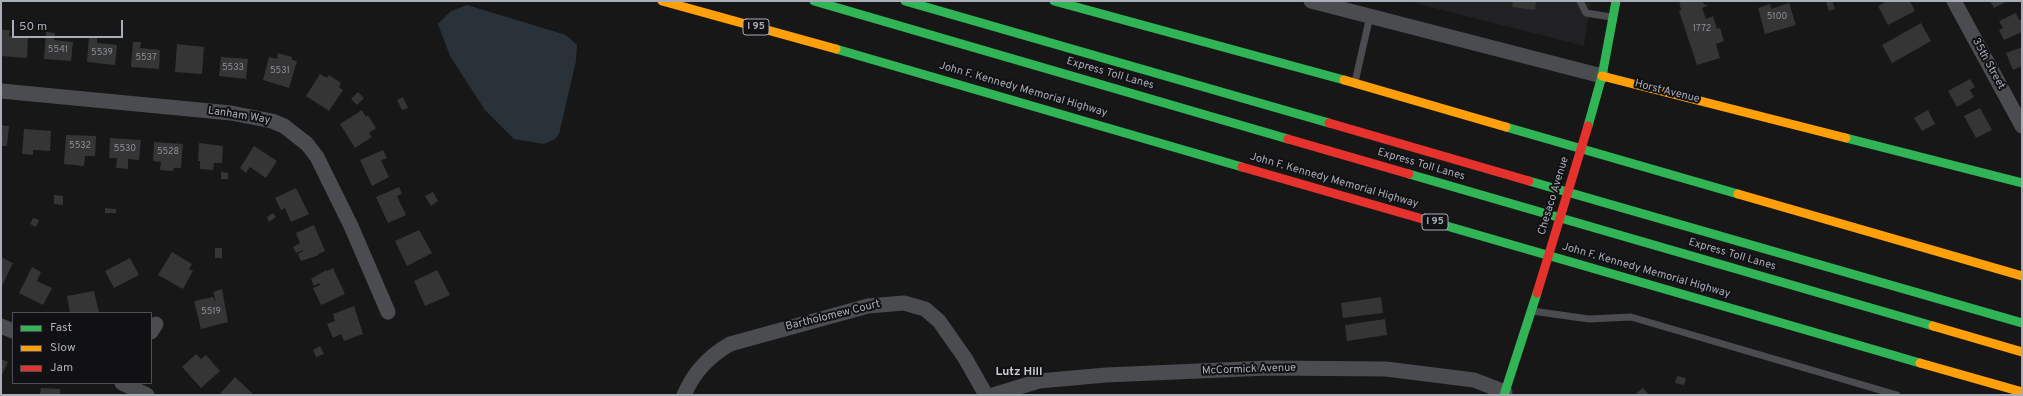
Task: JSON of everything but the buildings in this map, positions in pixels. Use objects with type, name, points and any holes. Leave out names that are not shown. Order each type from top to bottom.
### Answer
[{"type":"main road","name":"John F. Kennedy Memorial Highway","points":[[662,1],[849,52],[2022,392]]},
{"type":"main road","name":"Express Toll Lanes","points":[[814,1],[2022,352]]},
{"type":"main road","name":"Express Toll Lanes","points":[[905,1],[2022,323]]},
{"type":"main road","points":[[1054,1],[1355,83],[2022,276]]},
{"type":"main road","name":"Chesaco Avenue","points":[[1504,393],[1532,311],[1588,126],[1602,76],[1616,1]]},
{"type":"main road","name":"Horst Avenue","points":[[1602,76],[2022,183]]},
{"type":"street","name":"Horst Avenue","points":[[1311,1],[1602,76]]},
{"type":"street","name":"35th Street","points":[[1954,1],[2022,126]]},
{"type":"street","name":"Lanham Way","points":[[1,91],[231,113],[272,120],[284,126],[307,144],[317,156],[348,219],[388,312]]},
{"type":"street","name":"Bartholomew Court","points":[[684,395],[690,381],[703,363],[716,352],[730,344],[868,306],[904,303],[925,309],[939,321],[965,358],[986,395]]},
{"type":"street","points":[[1,326],[12,331]]},
{"type":"street","name":"McCormick Avenue","points":[[993,395],[1039,381],[1154,373],[1312,368],[1386,369],[1430,374],[1474,380],[1504,393]]},
{"type":"street","points":[[115,395],[121,384]]},
{"type":"street","points":[[124,384],[147,395]]},
{"type":"lane","points":[[1580,1],[1586,12],[1613,17]]},
{"type":"lane","points":[[1355,83],[1370,16]]},
{"type":"lane","points":[[1532,311],[1589,319],[1631,317],[1897,395]]},
{"type":"shaded area","points":[[1407,1],[1591,1],[1584,46]]},
{"type":"shaded area","points":[[467,5],[566,35],[577,45],[576,61],[559,134],[555,139],[544,144],[514,139],[485,110],[450,56],[438,24],[451,11]]},
{"type":"traffic: fast","points":[[814,1],[1288,139]]},
{"type":"traffic: fast","points":[[905,1],[1329,123]]},
{"type":"traffic: fast","points":[[1054,1],[1344,80]]},
{"type":"traffic: fast","points":[[1588,126],[1602,76],[1616,1]]},
{"type":"traffic: fast","points":[[836,49],[1242,167]]},
{"type":"traffic: fast","points":[[1506,127],[1738,194]]},
{"type":"traffic: fast","points":[[1846,138],[2022,183]]},
{"type":"traffic: fast","points":[[1409,174],[1933,326]]},
{"type":"traffic: fast","points":[[1529,181],[2022,323]]},
{"type":"traffic: fast","points":[[1426,220],[1920,363]]},
{"type":"traffic: fast","points":[[1504,395],[1537,293]]},
{"type":"traffic: slow","points":[[662,1],[836,49]]},
{"type":"traffic: slow","points":[[1602,76],[1846,138]]},
{"type":"traffic: slow","points":[[1344,80],[1506,127]]},
{"type":"traffic: slow","points":[[1738,194],[2022,276]]},
{"type":"traffic: slow","points":[[1933,326],[2022,352]]},
{"type":"traffic: slow","points":[[1920,363],[2022,392]]},
{"type":"traffic: jam","points":[[1329,123],[1529,181]]},
{"type":"traffic: jam","points":[[1537,293],[1588,126]]},
{"type":"traffic: jam","points":[[1288,139],[1409,174]]},
{"type":"traffic: jam","points":[[1242,167],[1426,220]]},
{"type":"district","name":"Lutz Hill","points":[[1019,373]]}]
